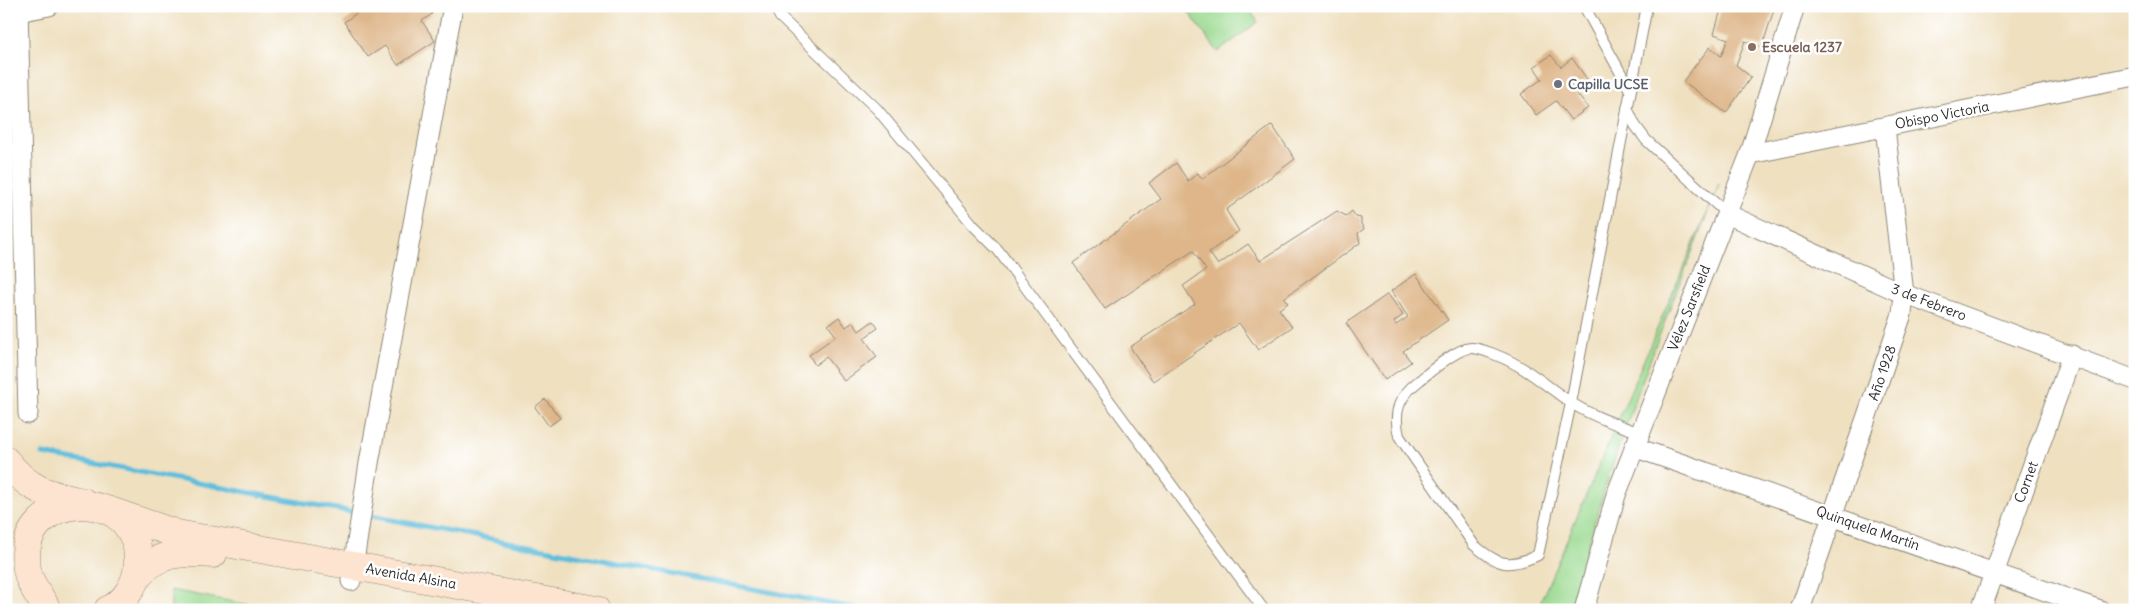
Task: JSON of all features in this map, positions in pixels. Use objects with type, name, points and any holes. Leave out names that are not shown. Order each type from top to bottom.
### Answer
[{"type":"main road","points":[[6,461],[28,484],[44,493],[101,508],[225,549]]},
{"type":"main road","points":[[44,601],[27,570],[26,552],[31,536],[41,521],[55,511],[72,505],[101,508],[125,524],[135,540],[139,560],[124,598]]},
{"type":"main road","points":[[124,598],[143,569],[160,558],[178,552],[225,549]]},
{"type":"main road","name":"Avenida Alsina","points":[[225,549],[353,573],[596,610]]},
{"type":"main road","points":[[6,552],[44,601]]},
{"type":"main road","name":"Avenida Alsina","points":[[353,573],[504,610]]},
{"type":"street","points":[[28,414],[18,9],[49,6]]},
{"type":"street","points":[[353,573],[369,462],[453,6]]},
{"type":"street","name":"Vélez Sarsfield","points":[[1584,610],[1609,516],[1750,154],[1795,6]]},
{"type":"street","name":"Obispo Victoria","points":[[1750,154],[2135,76]]},
{"type":"street","name":"Año 1928","points":[[1800,610],[1902,314],[1904,294],[1885,126]]},
{"type":"street","name":"3 de Febrero","points":[[1727,214],[1904,294],[2135,380]]},
{"type":"street","name":"Cornet","points":[[1981,610],[2072,355]]},
{"type":"street","name":"Quinquela Martín","points":[[1637,440],[1832,515],[2100,610]]},
{"type":"lane","points":[[774,6],[780,17],[877,109],[974,226],[998,250],[1264,610]]},
{"type":"lane","points":[[1584,6],[1630,90]]},
{"type":"lane","points":[[1637,440],[1570,402],[1516,363],[1484,350],[1469,348],[1448,358],[1408,389],[1397,409],[1396,422],[1399,436],[1474,545],[1490,558],[1507,564],[1520,563],[1538,555],[1570,402],[1647,6]]},
{"type":"lane","points":[[1627,108],[1635,125],[1646,140],[1727,214]]},
{"type":"green space","points":[[1184,6],[1247,6],[1258,22],[1218,52]]},
{"type":"green space","points":[[1719,184],[1637,394],[1601,501],[1572,610],[1537,610]]},
{"type":"green space","points":[[171,590],[276,610],[171,610]]},
{"type":"building","points":[[367,6],[427,6],[432,14],[422,21],[435,41],[398,65],[385,46],[368,57],[344,22]]},
{"type":"building","points":[[1722,6],[1775,6],[1762,47],[1745,41],[1736,65],[1751,77],[1726,113],[1683,81],[1710,47],[1721,56],[1728,39],[1714,34]]},
{"type":"building","name":"Capilla UCSE","points":[[1551,55],[1561,67],[1572,58],[1587,79],[1573,89],[1588,108],[1571,120],[1556,101],[1536,115],[1521,94],[1542,79],[1534,67]]},
{"type":"building","points":[[1272,125],[1295,159],[1226,210],[1239,231],[1209,252],[1218,265],[1248,244],[1260,261],[1337,211],[1346,216],[1352,211],[1356,217],[1361,218],[1361,224],[1364,229],[1358,233],[1360,243],[1284,298],[1288,303],[1279,309],[1292,327],[1258,350],[1239,323],[1153,381],[1130,347],[1195,304],[1183,286],[1206,270],[1193,251],[1105,309],[1073,263],[1161,199],[1149,183],[1176,163],[1188,181],[1198,173],[1202,179]]},
{"type":"building","points":[[1416,274],[1448,320],[1403,351],[1411,362],[1385,380],[1346,323],[1388,294],[1403,315],[1394,322],[1396,325],[1408,317],[1391,291]]},
{"type":"building","points":[[839,317],[846,327],[853,322],[859,331],[873,321],[878,328],[864,338],[877,357],[844,381],[826,357],[815,365],[809,355],[836,336],[828,325]]},
{"type":"building","points":[[545,399],[560,418],[549,426],[535,407]]},
{"type":"waterway","points":[[43,454],[358,513]]},
{"type":"waterway","points":[[366,515],[864,610]]},
{"type":"place","name":"Escuela 1237","points":[[1752,47]]},
{"type":"place","name":"Capilla UCSE","points":[[1558,84]]}]
